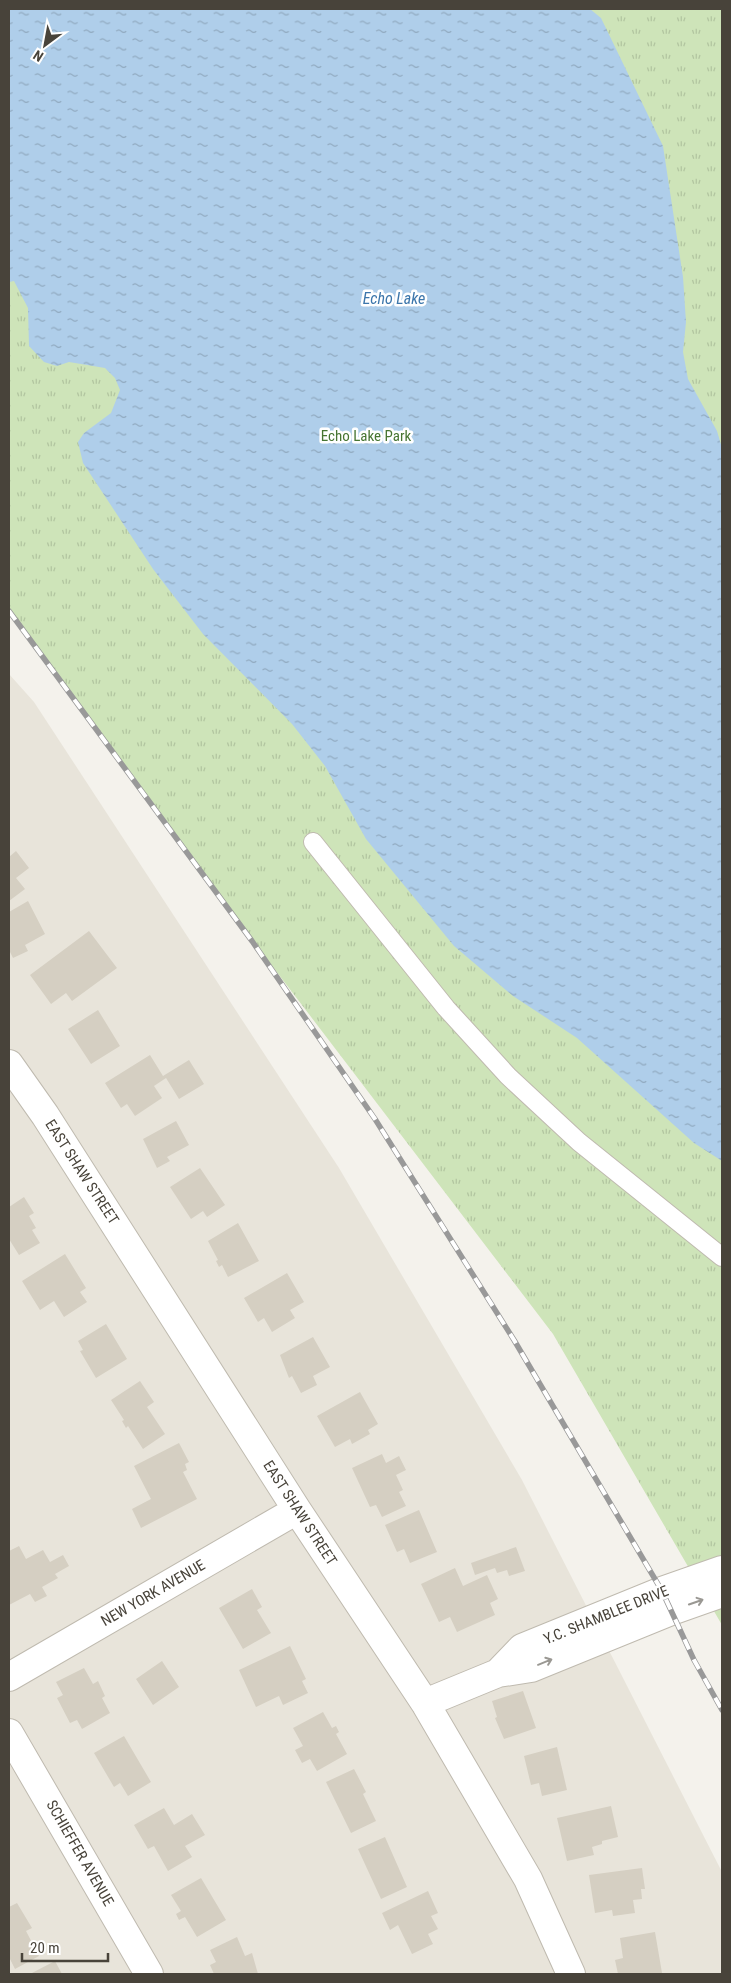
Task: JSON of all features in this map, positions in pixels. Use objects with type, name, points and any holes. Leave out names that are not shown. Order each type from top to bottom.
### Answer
[{"type":"street","name":"EAST SHAW STREET","points":[[9,1064],[45,1115],[297,1510],[425,1703],[528,1879],[571,1974]]},
{"type":"street","name":"NEW YORK AVENUE","points":[[9,1677],[297,1510]]},
{"type":"street","name":"Y.C. SHAMBLEE DRIVE","points":[[498,1673],[522,1648],[662,1591],[722,1570]]},
{"type":"street","name":"Y.C. SHAMBLEE DRIVE","points":[[425,1703],[498,1673],[531,1668],[671,1611],[722,1593]]},
{"type":"street","name":"SCHIEFFER AVENUE","points":[[9,1733],[149,1974]]},
{"type":"lane","points":[[313,842],[446,1008],[508,1076],[579,1142],[722,1256]]},
{"type":"shaded area","points":[[9,674],[34,702],[339,1168],[522,1480],[722,1872],[722,1974],[9,1974]]},
{"type":"green space","name":"Echo Lake","points":[[9,9],[722,9],[722,1625],[553,1334],[218,895],[9,612]]},
{"type":"water","name":"Echo Lake","points":[[9,9],[590,9],[601,18],[663,146],[683,277],[686,322],[683,352],[688,379],[717,431],[722,448],[722,1161],[694,1143],[577,1038],[513,996],[454,946],[366,839],[325,766],[292,724],[203,634],[153,569],[83,463],[78,442],[84,433],[111,413],[120,390],[115,378],[105,368],[69,362],[57,366],[44,362],[29,346],[28,308],[14,281],[9,282]]},
{"type":"building","points":[[16,851],[29,868],[16,878],[25,889],[9,901],[9,857]]},
{"type":"building","points":[[28,901],[45,934],[25,945],[28,951],[13,958],[9,950],[9,912]]},
{"type":"building","points":[[89,931],[117,968],[72,1001],[66,993],[51,1004],[30,975]]},
{"type":"building","points":[[98,1010],[120,1046],[91,1064],[68,1029]]},
{"type":"building","points":[[150,1055],[163,1076],[189,1060],[204,1084],[179,1099],[166,1078],[154,1086],[162,1098],[135,1116],[127,1104],[121,1108],[105,1083]]},
{"type":"building","points":[[176,1121],[189,1145],[167,1157],[170,1161],[157,1168],[143,1139]]},
{"type":"building","points":[[200,1168],[225,1205],[207,1217],[203,1211],[191,1219],[170,1187]]},
{"type":"building","points":[[24,1197],[34,1213],[29,1216],[36,1228],[32,1230],[40,1243],[19,1255],[9,1239],[9,1207]]},
{"type":"building","points":[[238,1223],[259,1261],[228,1277],[222,1265],[219,1267],[216,1261],[218,1260],[208,1241]]},
{"type":"building","points":[[65,1254],[86,1288],[80,1292],[87,1302],[64,1317],[54,1301],[40,1310],[22,1281]]},
{"type":"building","points":[[287,1273],[304,1302],[290,1310],[295,1318],[272,1332],[264,1318],[258,1322],[244,1298]]},
{"type":"building","points":[[106,1324],[127,1359],[96,1378],[80,1351],[83,1350],[78,1341]]},
{"type":"building","points":[[313,1337],[330,1367],[313,1376],[317,1385],[301,1393],[292,1376],[289,1378],[280,1355]]},
{"type":"building","points":[[140,1381],[154,1402],[147,1407],[165,1434],[143,1449],[128,1426],[126,1428],[122,1421],[124,1420],[111,1400]]},
{"type":"building","points":[[360,1392],[378,1424],[368,1430],[370,1434],[352,1444],[350,1439],[335,1447],[317,1416]]},
{"type":"building","points":[[179,1443],[189,1462],[185,1464],[187,1470],[183,1472],[197,1499],[141,1528],[132,1509],[151,1499],[134,1466]]},
{"type":"building","points":[[382,1454],[386,1463],[399,1456],[406,1470],[396,1475],[403,1490],[399,1492],[406,1506],[382,1517],[376,1505],[370,1507],[352,1468]]},
{"type":"building","points":[[419,1510],[437,1552],[410,1563],[404,1549],[397,1552],[385,1525]]},
{"type":"building","points":[[19,1546],[26,1559],[43,1550],[50,1562],[63,1555],[69,1566],[55,1574],[58,1578],[42,1587],[47,1596],[35,1602],[30,1594],[9,1605],[9,1551]]},
{"type":"building","points":[[516,1547],[525,1571],[509,1576],[507,1570],[497,1573],[495,1568],[475,1575],[471,1563]]},
{"type":"building","points":[[455,1568],[463,1586],[487,1575],[498,1599],[490,1603],[495,1615],[457,1632],[450,1617],[439,1622],[421,1584]]},
{"type":"building","points":[[252,1589],[262,1607],[257,1610],[271,1633],[243,1649],[219,1608]]},
{"type":"building","points":[[290,1646],[306,1679],[302,1681],[308,1693],[283,1705],[279,1696],[256,1707],[239,1670]]},
{"type":"building","points":[[162,1661],[179,1687],[153,1705],[136,1679]]},
{"type":"building","points":[[84,1668],[93,1684],[98,1681],[105,1696],[102,1698],[110,1713],[82,1729],[77,1720],[70,1723],[57,1698],[63,1695],[56,1682]]},
{"type":"building","points":[[523,1691],[536,1728],[504,1739],[495,1718],[497,1717],[492,1701]]},
{"type":"building","points":[[323,1712],[332,1728],[336,1726],[339,1732],[336,1734],[347,1754],[317,1771],[310,1759],[302,1763],[295,1750],[303,1746],[293,1728]]},
{"type":"building","points":[[124,1736],[151,1782],[128,1796],[120,1783],[114,1787],[94,1753]]},
{"type":"building","points":[[557,1747],[567,1790],[542,1796],[539,1783],[531,1785],[524,1756]]},
{"type":"building","points":[[354,1769],[366,1792],[363,1794],[376,1821],[351,1833],[326,1782]]},
{"type":"building","points":[[611,1806],[618,1837],[602,1841],[602,1844],[592,1847],[594,1855],[567,1861],[557,1818]]},
{"type":"building","points":[[164,1808],[174,1825],[192,1814],[205,1835],[185,1846],[192,1857],[168,1871],[154,1846],[148,1849],[134,1825]]},
{"type":"building","points":[[385,1837],[407,1887],[381,1899],[358,1849]]},
{"type":"building","points":[[642,1868],[645,1889],[641,1889],[642,1899],[633,1900],[635,1913],[613,1916],[612,1910],[595,1913],[589,1875]]},
{"type":"building","points":[[201,1878],[226,1920],[197,1937],[185,1917],[179,1920],[176,1914],[181,1911],[171,1895]]},
{"type":"building","points":[[428,1891],[438,1913],[431,1916],[438,1929],[428,1934],[433,1944],[412,1954],[398,1925],[390,1930],[382,1913]]},
{"type":"building","points":[[17,1903],[32,1928],[26,1931],[39,1956],[15,1969],[9,1957],[9,1907]]},
{"type":"building","points":[[655,1932],[662,1973],[618,1974],[615,1960],[623,1958],[620,1938]]},
{"type":"building","points":[[237,1937],[245,1956],[252,1953],[258,1974],[214,1974],[210,1965],[216,1962],[210,1950]]},
{"type":"building","points":[[55,1961],[62,1974],[30,1974]]},
{"type":"railway","points":[[9,611],[252,941],[375,1119],[514,1340],[662,1591],[694,1660],[722,1710]]},
{"type":"park label","name":"Echo Lake Park","points":[[366,436]]}]
